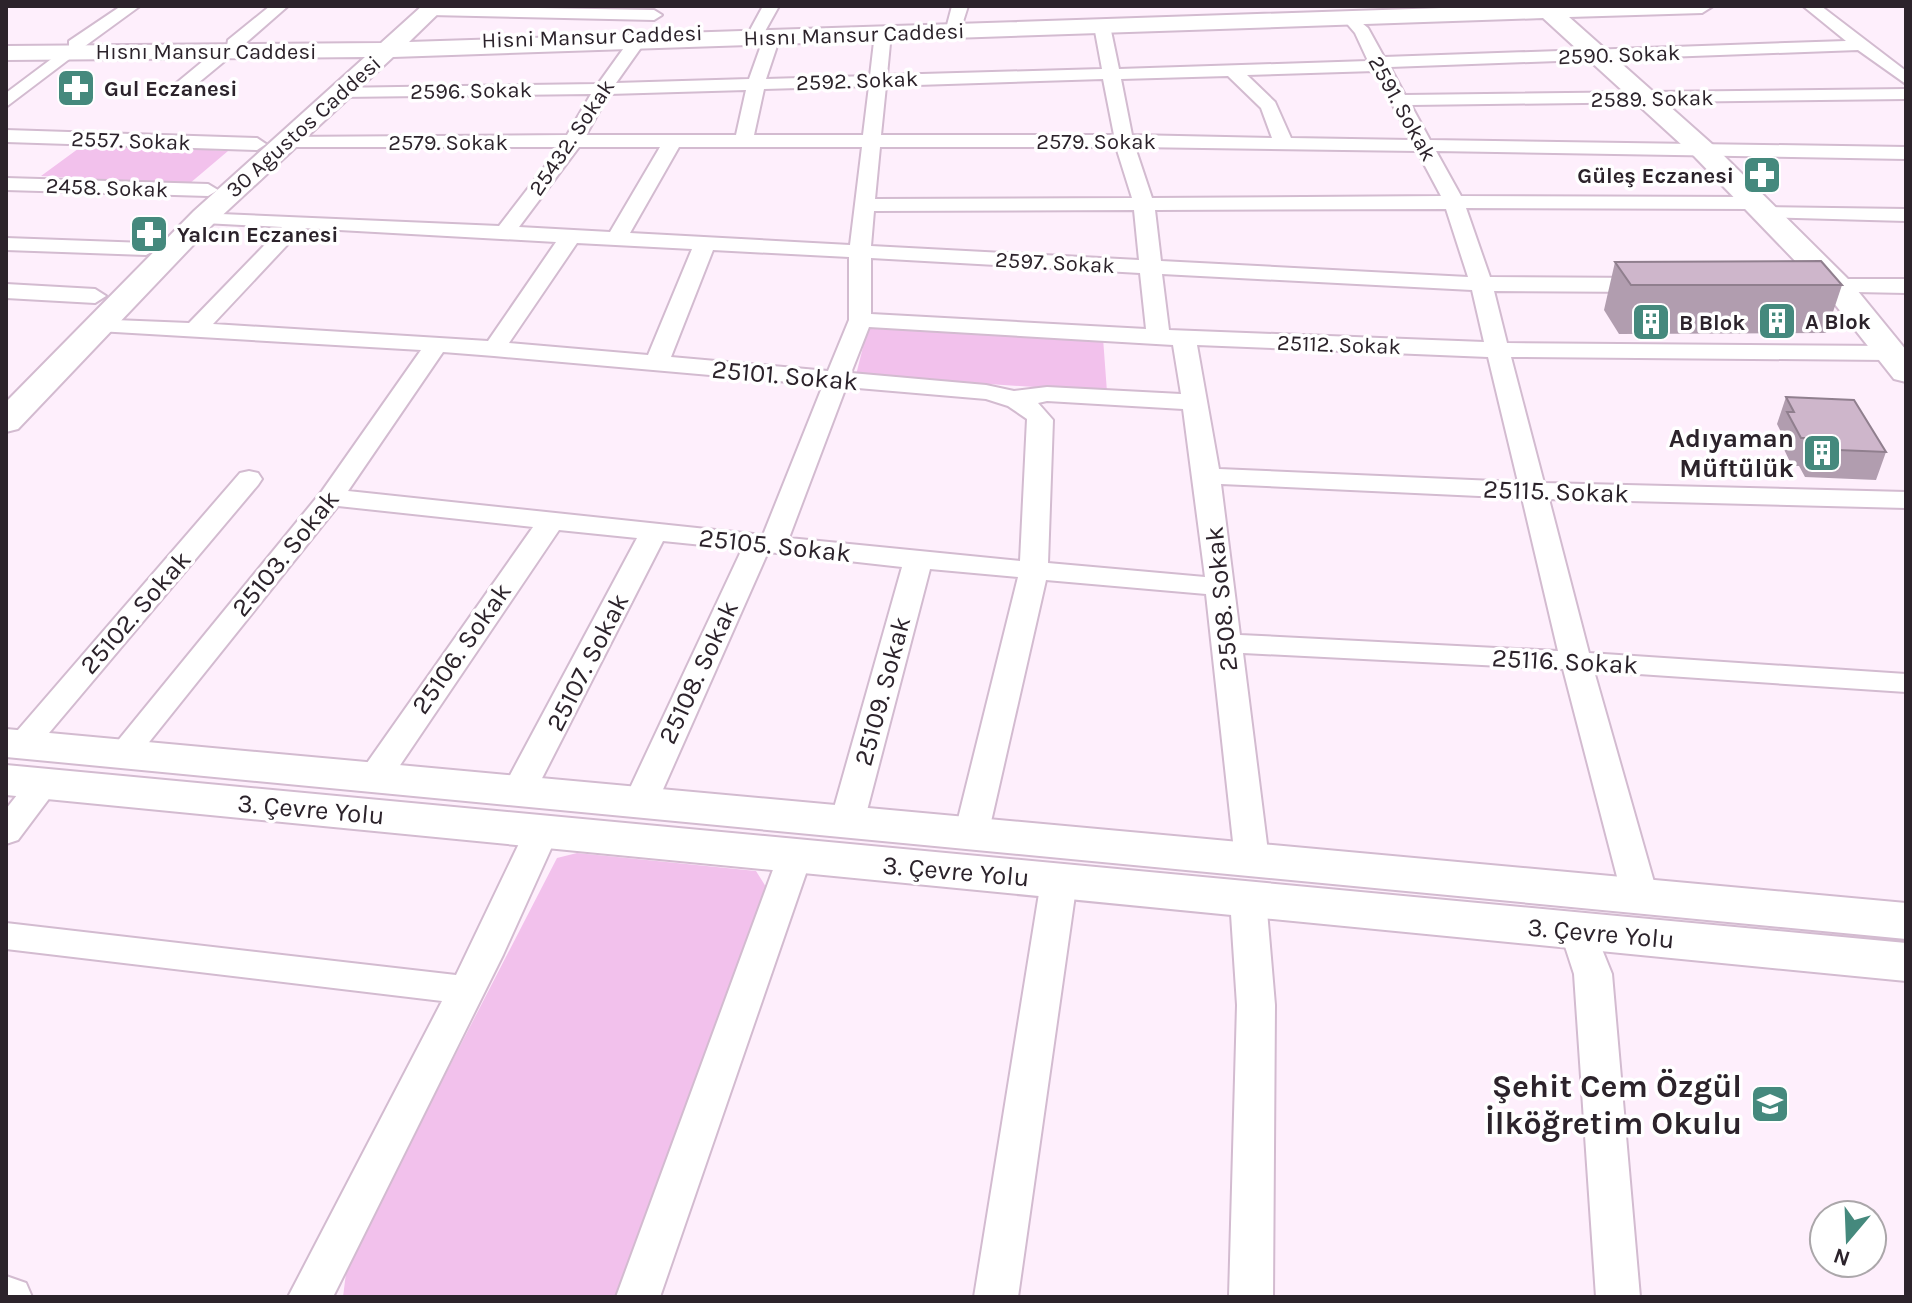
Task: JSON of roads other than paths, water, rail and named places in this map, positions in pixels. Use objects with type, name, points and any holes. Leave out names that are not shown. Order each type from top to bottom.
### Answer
[{"type":"main road","points":[[765,34],[958,16],[1097,17],[1514,6]]},
{"type":"main road","name":"Hısnı Mansur Caddesi","points":[[6,53],[71,49],[382,46],[883,33],[1097,17],[1351,19],[1546,8],[1702,6]]},
{"type":"main road","name":"30 Agustos Caddesi","points":[[6,389],[96,310],[206,203],[257,144],[427,7]]},
{"type":"main road","points":[[1546,8],[1703,150],[1837,286],[1897,362]]},
{"type":"main road","points":[[6,45],[71,49]]},
{"type":"main road","name":"30 Agustos Caddesi","points":[[6,422],[146,249],[286,141],[340,92],[382,46]]},
{"type":"main road","name":"3. Çevre Yolu","points":[[19,763],[123,754],[374,778],[530,812],[795,856],[1059,881],[1250,879],[1640,896],[1906,921]]},
{"type":"main road","name":"3. Çevre Yolu","points":[[19,763],[530,812],[640,803],[971,835],[1578,931],[1906,962]]},
{"type":"street","points":[[6,102],[71,49],[132,6]]},
{"type":"street","points":[[180,89],[280,6]]},
{"type":"street","points":[[744,140],[771,6]]},
{"type":"street","points":[[1811,6],[1902,72]]},
{"type":"street","points":[[427,7],[657,11]]},
{"type":"street","name":"25432. Sokak","points":[[505,232],[573,142],[603,89],[657,11]]},
{"type":"street","name":"2508. Sokak","points":[[1097,17],[1124,141],[1144,206],[1151,268],[1171,338],[1197,402],[1221,587],[1250,879],[1256,1005],[1251,1297]]},
{"type":"street","name":"2591. Sokak","points":[[1351,19],[1362,31],[1377,64],[1453,200],[1481,284],[1576,661],[1640,896]]},
{"type":"street","points":[[860,320],[860,250],[883,33]]},
{"type":"street","name":"2590. Sokak","points":[[1234,72],[1861,45]]},
{"type":"street","points":[[1234,72],[1269,106],[1284,143]]},
{"type":"street","name":"2592. Sokak","points":[[603,89],[877,79],[1234,72]]},
{"type":"street","name":"2596. Sokak","points":[[340,92],[603,89]]},
{"type":"street","name":"2589. Sokak","points":[[1399,100],[1906,94]]},
{"type":"street","name":"2557. Sokak","points":[[6,136],[257,144]]},
{"type":"street","points":[[617,238],[673,140]]},
{"type":"street","name":"2579. Sokak","points":[[286,141],[1124,141],[1906,153]]},
{"type":"street","name":"2458. Sokak","points":[[6,184],[206,203]]},
{"type":"street","points":[[865,205],[1144,206],[1453,200],[1906,215]]},
{"type":"street","name":"2597. Sokak","points":[[206,203],[299,221],[1481,284],[1667,285]]},
{"type":"street","points":[[195,330],[299,221]]},
{"type":"street","points":[[494,349],[572,234]]},
{"type":"street","points":[[657,362],[705,243]]},
{"type":"street","points":[[6,244],[146,249]]},
{"type":"street","points":[[1791,286],[1906,286]]},
{"type":"street","name":"25101. Sokak","points":[[6,291],[195,330],[437,344],[657,362],[837,381],[986,392],[1017,398],[1047,394],[1197,402]]},
{"type":"street","name":"25112. Sokak","points":[[860,320],[1171,338],[1897,362]]},
{"type":"street","name":"25108. Sokak","points":[[640,803],[766,543],[837,381],[860,320]]},
{"type":"street","name":"25103. Sokak","points":[[123,754],[331,497],[437,344]]},
{"type":"street","points":[[971,835],[1034,569],[1041,420],[1030,406],[1017,398]]},
{"type":"street","name":"25115. Sokak","points":[[1207,476],[1533,491],[1906,500]]},
{"type":"street","name":"25102. Sokak","points":[[6,832],[19,763],[249,479]]},
{"type":"street","name":"25105. Sokak","points":[[331,497],[918,560],[1221,587]]},
{"type":"street","name":"25106. Sokak","points":[[374,778],[551,521]]},
{"type":"street","name":"25107. Sokak","points":[[310,1297],[467,990],[530,812],[654,532]]},
{"type":"street","name":"25109. Sokak","points":[[847,822],[918,560]]},
{"type":"street","name":"25116. Sokak","points":[[1225,643],[1576,661],[1906,683]]},
{"type":"street","points":[[638,1297],[795,856]]},
{"type":"street","points":[[996,1297],[1059,881]]},
{"type":"street","points":[[1578,931],[1593,974],[1618,1297]]},
{"type":"street","points":[[6,936],[467,990]]},
{"type":"place","name":"Gul Eczanesi","points":[[76,88]]},
{"type":"place","name":"Güleş Eczanesi","points":[[1762,175]]},
{"type":"place","name":"Yalcın Eczanesi","points":[[149,234]]},
{"type":"place","name":"A Blok","points":[[1777,321]]},
{"type":"place","name":"B Blok","points":[[1651,322]]},
{"type":"place","name":"Adıyaman Müftülük","points":[[1822,453]]},
{"type":"place","name":"Şehit Cem Özgül İlköğretim Okulu","points":[[1770,1104]]}]
